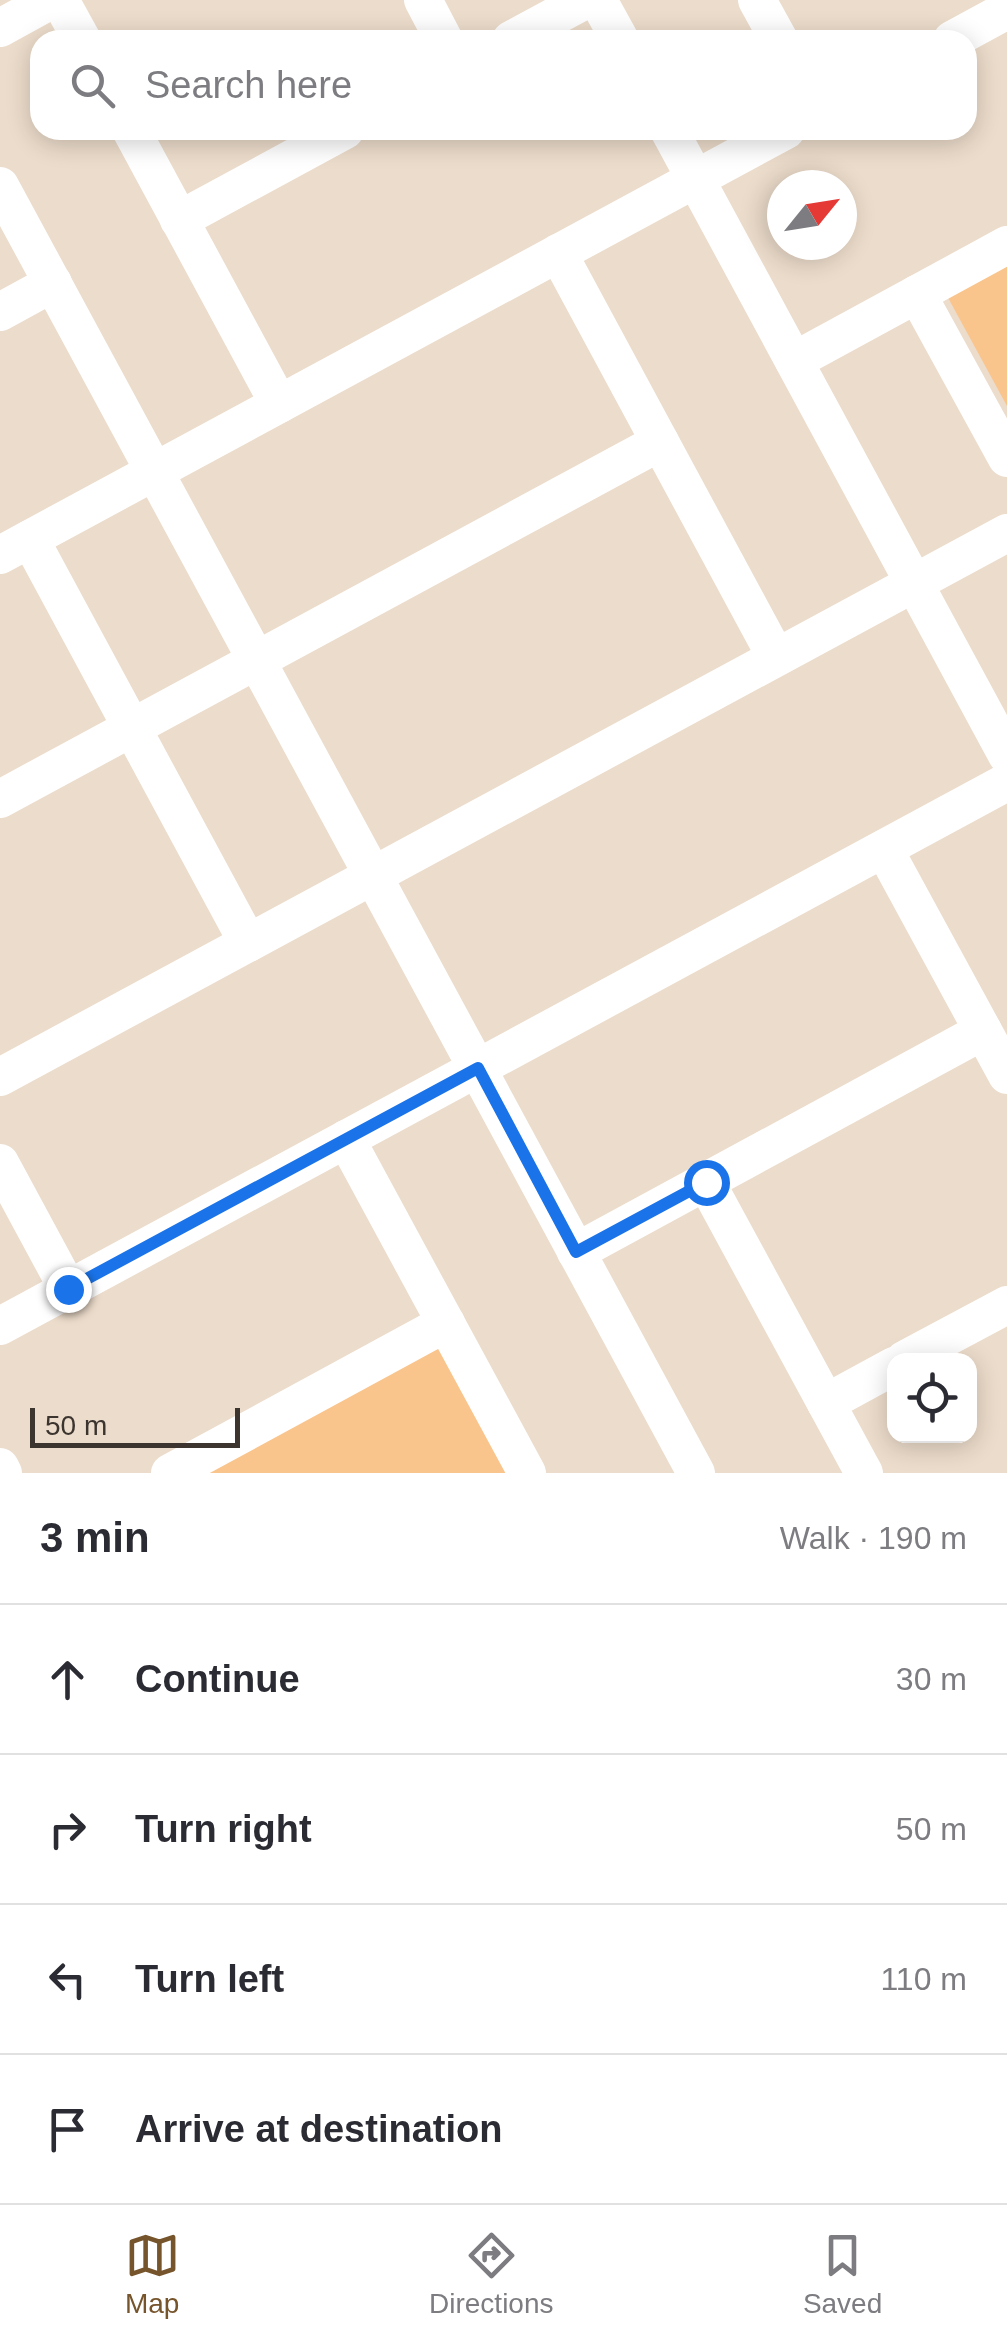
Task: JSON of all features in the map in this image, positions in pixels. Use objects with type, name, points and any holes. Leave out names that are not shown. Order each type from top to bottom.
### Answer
[{"type":"street","points":[[0,28],[51,0]]},
{"type":"street","points":[[60,0],[76,30]]},
{"type":"street","points":[[422,0],[438,30]]},
{"type":"street","points":[[530,30],[585,0]]},
{"type":"street","points":[[598,0],[614,30]]},
{"type":"street","points":[[757,0],[774,30]]},
{"type":"street","points":[[970,30],[1007,10]]},
{"type":"street","points":[[135,140],[279,404]]},
{"type":"street","points":[[179,220],[327,140]]},
{"type":"street","points":[[674,140],[1007,755]]},
{"type":"street","points":[[248,943],[132,728],[15,547],[767,140]]},
{"type":"street","points":[[0,186],[694,1472]]},
{"type":"street","points":[[794,361],[1007,245]]},
{"type":"street","points":[[558,253],[776,657]]},
{"type":"street","points":[[0,312],[53,284]]},
{"type":"street","points":[[917,294],[1007,458]]},
{"type":"street","points":[[0,799],[660,442]]},
{"type":"street","points":[[0,1077],[1007,533]]},
{"type":"street","points":[[0,1326],[1007,782]]},
{"type":"street","points":[[884,849],[1007,1075]]},
{"type":"street","points":[[576,1252],[983,1032]]},
{"type":"street","points":[[346,1139],[528,1473]]},
{"type":"street","points":[[0,1163],[68,1289]]},
{"type":"street","points":[[706,1182],[864,1473]]},
{"type":"street","points":[[917,1353],[1007,1305]]},
{"type":"street","points":[[170,1473],[446,1324]]},
{"type":"street","points":[[826,1403],[887,1370]]},
{"type":"shaded area","points":[[1007,261],[1007,406],[946,294]]},
{"type":"shaded area","points":[[445,1335],[519,1473],[190,1473]]},
{"type":"route","points":[[68,1289],[478,1068],[576,1252],[706,1182]]}]
